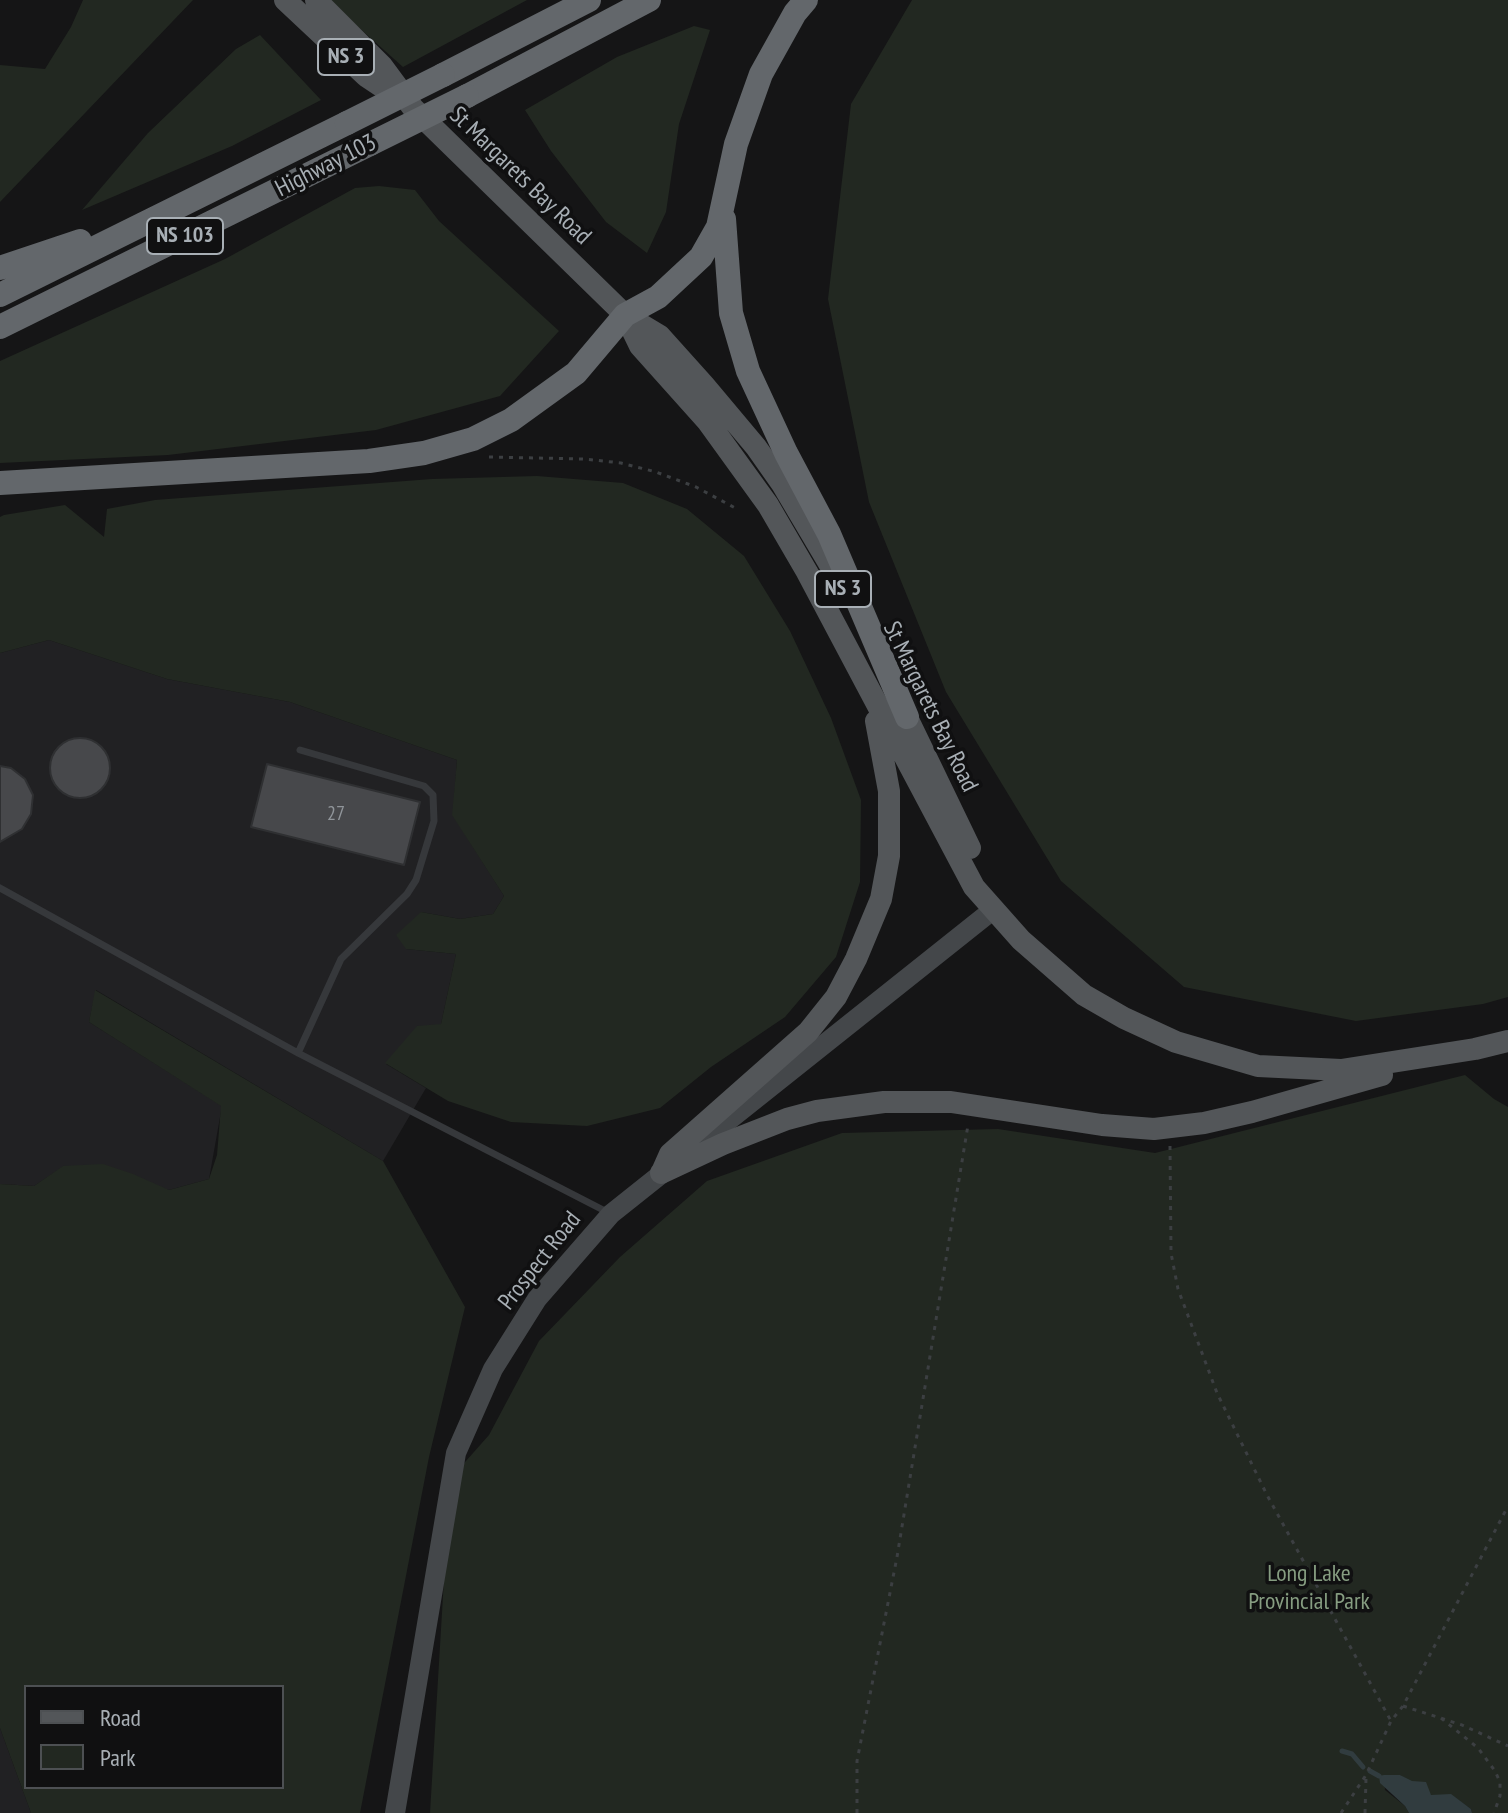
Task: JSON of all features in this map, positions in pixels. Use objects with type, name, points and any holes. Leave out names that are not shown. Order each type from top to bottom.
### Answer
[{"type":"highway","name":"Highway 103","points":[[0,295],[589,0]]},
{"type":"highway","name":"Highway 103","points":[[0,327],[467,96],[649,0]]},
{"type":"highway","points":[[0,483],[369,461],[424,453],[473,439],[530,409],[576,373],[625,315],[658,297],[701,257],[718,227],[736,144],[761,74],[795,13],[806,0]]},
{"type":"highway","points":[[0,268],[107,232],[206,193]]},
{"type":"highway","points":[[725,193],[727,283],[738,342],[748,371],[786,453],[829,534],[907,717]]},
{"type":"main road","name":"St Margarets Bay Road","points":[[285,0],[366,76],[413,108]]},
{"type":"main road","name":"St Margarets Bay Road","points":[[316,0],[382,66],[413,108],[625,315],[660,336],[732,418],[782,484],[844,590],[986,881],[994,909]]},
{"type":"main road","name":"St Margarets Bay Road","points":[[625,315],[640,346],[708,422],[768,505],[974,887],[1035,954],[1084,995],[1124,1018],[1202,1051],[1258,1066],[1341,1070],[1508,1041]]},
{"type":"main road","points":[[661,1173],[670,1154],[815,1024],[847,978],[874,919],[889,856],[889,791],[877,726],[855,665]]},
{"type":"main road","name":"Prospect Road","points":[[395,1813],[456,1453],[493,1369],[537,1299],[611,1214],[994,909]]},
{"type":"main road","points":[[661,1173],[753,1131],[817,1111],[884,1102],[951,1102],[1102,1125],[1154,1129],[1204,1123],[1252,1112],[1475,1049]]},
{"type":"lane","points":[[298,1053],[341,959],[407,894],[416,880],[434,821],[433,795],[424,786],[300,750]]},
{"type":"lane","points":[[0,888],[298,1053],[611,1214]]},
{"type":"path","points":[[489,457],[621,463],[696,487],[739,510]]},
{"type":"path","points":[[857,1813],[857,1761],[897,1557],[972,1105]]},
{"type":"path","points":[[1171,1126],[1171,1253],[1178,1289],[1199,1347],[1217,1393],[1267,1495],[1391,1721]]},
{"type":"path","points":[[1341,1813],[1366,1775],[1391,1721],[1403,1706],[1508,1506]]},
{"type":"path","points":[[1403,1706],[1508,1746]]},
{"type":"path","points":[[1441,1718],[1478,1748],[1495,1771],[1500,1782],[1500,1796],[1494,1813]]},
{"type":"path","points":[[1365,1813],[1366,1775]]},
{"type":"shaded area","points":[[49,640],[167,679],[290,702],[457,760],[453,815],[504,896],[493,914],[460,919],[421,912],[406,949],[456,954],[441,1024],[386,1064],[426,1088],[383,1161],[96,990],[89,1022],[222,1106],[209,1179],[169,1190],[64,1166],[34,1186],[0,1184],[0,653]]},
{"type":"shaded area","points":[[0,1728],[31,1813],[0,1813]]},
{"type":"shaded area","points":[[1400,1775],[1412,1781],[1426,1782],[1431,1795],[1451,1794],[1472,1813],[1409,1813],[1380,1783],[1379,1776]]},
{"type":"green space","points":[[83,0],[193,0],[0,202],[0,65],[45,69],[71,27]]},
{"type":"green space","points":[[328,0],[527,0],[403,67]]},
{"type":"green space","points":[[912,0],[1508,0],[1508,997],[1483,1004],[1356,1021],[1184,987],[1061,881],[946,692],[869,502],[828,299],[851,104]]},
{"type":"green space","points":[[694,26],[710,30],[679,124],[666,212],[647,253],[606,222],[551,151],[525,110],[617,57]]},
{"type":"green space","points":[[260,35],[321,100],[232,146],[82,210],[148,133],[236,49]]},
{"type":"green space","points":[[379,186],[415,190],[439,221],[559,331],[500,396],[376,430],[168,455],[0,463],[0,361],[225,259],[355,188]]},
{"type":"green space","points":[[537,476],[623,483],[687,509],[744,556],[790,631],[831,718],[861,800],[860,882],[836,957],[785,1017],[711,1067],[660,1108],[587,1126],[511,1122],[448,1101],[385,1063],[417,1026],[441,1024],[456,954],[406,949],[396,935],[421,912],[460,919],[493,914],[504,896],[452,815],[457,760],[290,702],[167,679],[49,640],[0,653],[0,517],[4,515],[65,505],[104,537],[107,509],[155,500],[432,479]]},
{"type":"green space","points":[[95,990],[383,1161],[465,1307],[429,1457],[360,1813],[31,1813],[0,1728],[0,1184],[34,1186],[63,1166],[103,1164],[169,1190],[209,1179],[217,1155],[221,1106],[89,1022]]},
{"type":"green space","name":"Long Lake Provincial Park","points":[[1465,1075],[1508,1107],[1508,1813],[1472,1813],[1451,1795],[1431,1795],[1400,1775],[1384,1775],[1385,1790],[1409,1813],[430,1813],[450,1479],[489,1435],[539,1341],[620,1257],[707,1181],[842,1133],[998,1129],[1155,1153]]},
{"type":"building","points":[[80,738],[102,746],[110,768],[102,790],[80,798],[58,790],[50,768],[58,746]]},
{"type":"building","points":[[267,764],[420,802],[404,865],[251,827]]},
{"type":"building","points":[[0,766],[11,768],[25,779],[33,795],[31,814],[22,829],[0,842]]},
{"type":"waterway","points":[[1342,1751],[1352,1754],[1363,1767]]},
{"type":"waterway","points":[[1370,1771],[1379,1776]]}]
